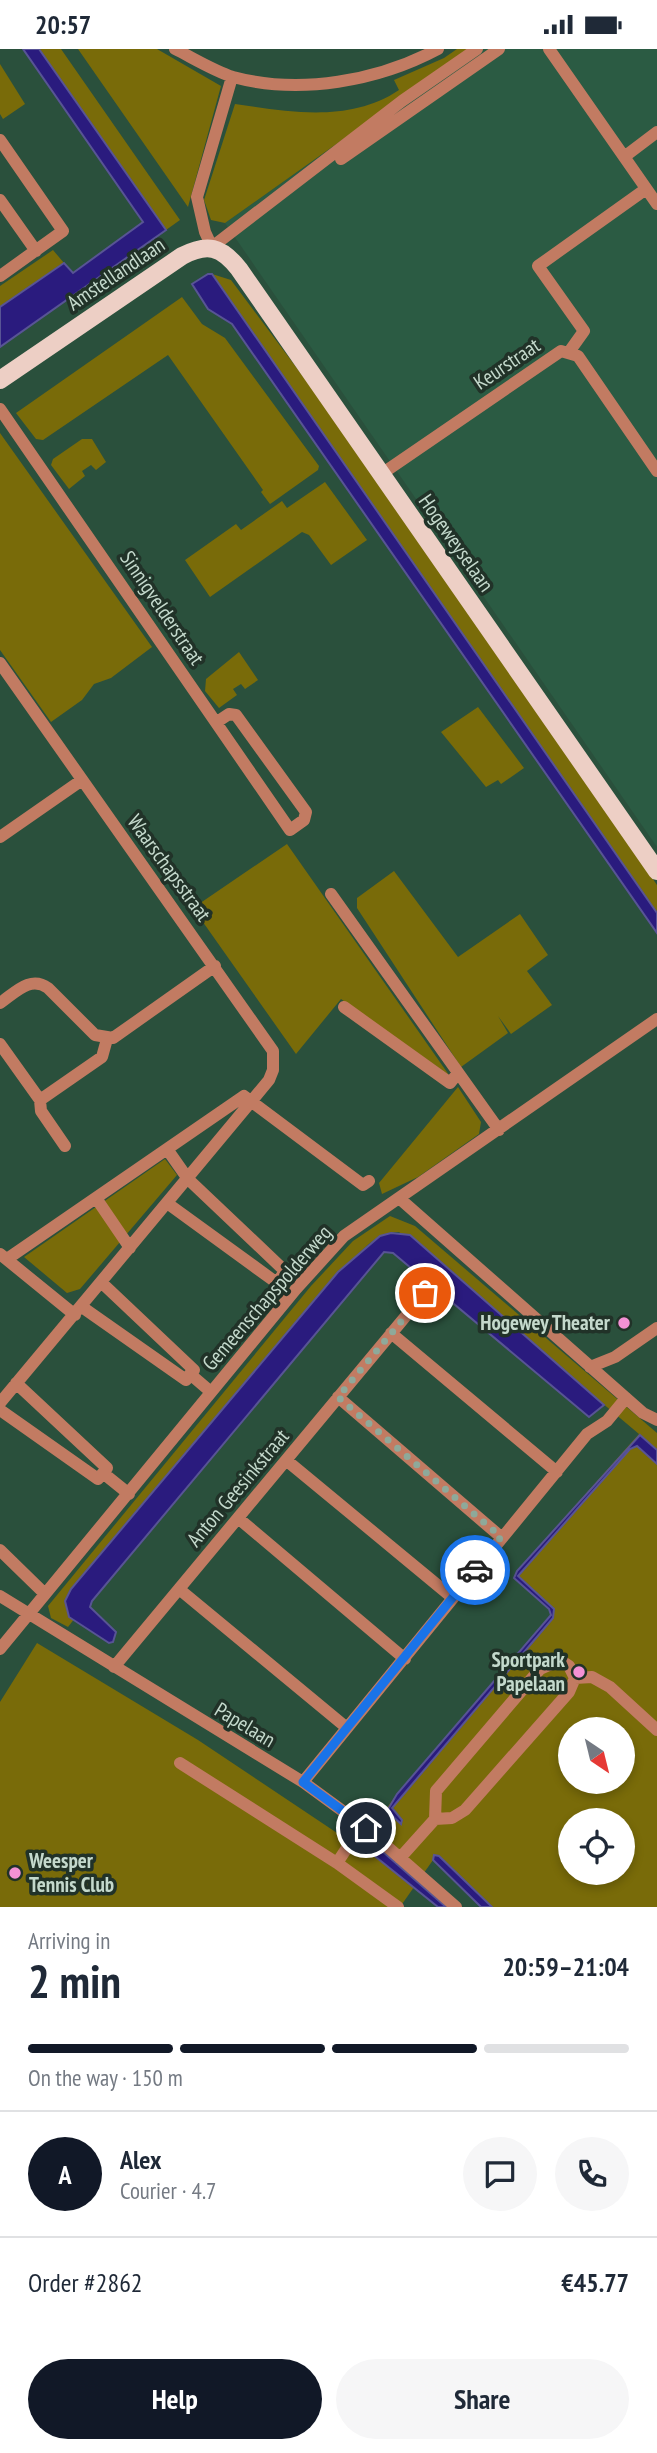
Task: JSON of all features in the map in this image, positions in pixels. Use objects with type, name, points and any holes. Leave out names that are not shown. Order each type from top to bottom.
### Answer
[{"type":"main road","name":"Amstellandlaan","points":[[0,380],[182,256],[203,246],[212,247]]},
{"type":"main road","name":"Hogeweyselaan","points":[[212,247],[230,257],[239,269],[657,871]]},
{"type":"street","points":[[175,49],[232,76],[281,84],[328,82],[377,75],[438,49]]},
{"type":"street","name":"Amstellandlaan","points":[[212,247],[402,101],[477,49]]},
{"type":"street","name":"Amstellandlaan","points":[[259,212],[271,208],[499,49]]},
{"type":"street","points":[[549,49],[657,204]]},
{"type":"street","points":[[212,247],[205,233],[197,197],[232,76]]},
{"type":"street","points":[[624,157],[657,132]]},
{"type":"street","points":[[0,140],[63,231],[36,251],[2,270]]},
{"type":"street","points":[[569,352],[583,331],[538,266],[646,189]]},
{"type":"street","points":[[0,200],[36,251]]},
{"type":"street","name":"Keurstraat","points":[[380,475],[538,364],[561,351],[578,356],[657,471]]},
{"type":"street","name":"Sinnigvelderstraat","points":[[0,409],[290,830],[304,820],[306,812],[236,715],[229,714],[217,722]]},
{"type":"street","name":"Waarschapsstraat","points":[[0,1403],[252,1101],[269,1080],[273,1070],[273,1051],[2,668]]},
{"type":"street","points":[[0,837],[82,780]]},
{"type":"street","points":[[331,894],[499,1129]]},
{"type":"street","points":[[0,1003],[28,984],[38,983],[48,988],[95,1035],[107,1039],[118,1036],[215,966]]},
{"type":"street","points":[[344,1007],[450,1083],[458,1073]]},
{"type":"street","name":"Gemeenschapspolderweg","points":[[0,1649],[296,1289],[344,1236],[657,1019]]},
{"type":"street","points":[[40,1100],[102,1057],[107,1039]]},
{"type":"street","points":[[0,1044],[40,1100],[41,1111],[65,1146]]},
{"type":"street","points":[[102,1283],[194,1370],[186,1380],[78,1311],[3,1256],[96,1198],[244,1096],[363,1185],[369,1181]]},
{"type":"street","points":[[167,1149],[188,1179],[285,1271],[281,1278],[277,1283],[167,1203]]},
{"type":"street","points":[[96,1198],[130,1248]]},
{"type":"street","points":[[399,1198],[643,1413],[657,1420]]},
{"type":"street","points":[[281,1278],[296,1289]]},
{"type":"street","name":"Anton Geesinkstraat","points":[[114,1667],[425,1293]]},
{"type":"street","points":[[590,1367],[615,1357],[657,1328]]},
{"type":"street","points":[[391,1333],[556,1472]]},
{"type":"street","points":[[190,1374],[211,1392]]},
{"type":"street","points":[[0,1410],[98,1479],[107,1468],[16,1383]]},
{"type":"street","points":[[338,1397],[501,1537]]},
{"type":"street","points":[[303,1782],[587,1434],[607,1421],[626,1398]]},
{"type":"street","points":[[286,1460],[453,1598]]},
{"type":"street","points":[[103,1473],[128,1494]]},
{"type":"street","points":[[238,1518],[404,1659]]},
{"type":"street","points":[[0,1550],[44,1593]]},
{"type":"street","points":[[179,1589],[347,1728]]},
{"type":"street","name":"Papelaan","points":[[0,1596],[303,1782],[362,1825],[456,1907]]},
{"type":"street","points":[[400,1858],[436,1819],[436,1791],[540,1669],[560,1660],[569,1667],[575,1678]]},
{"type":"street","points":[[575,1678],[592,1677],[610,1687],[657,1730]]},
{"type":"street","points":[[436,1819],[452,1818],[480,1795],[569,1692],[575,1678]]},
{"type":"street","points":[[180,1763],[337,1863],[398,1907]]},
{"type":"street","points":[[337,1863],[362,1825]]},
{"type":"shaded area","points":[[23,49],[39,49],[166,230],[0,347],[0,307],[64,263],[73,273],[143,222]]},
{"type":"shaded area","points":[[39,49],[61,49],[180,220],[166,230]]},
{"type":"shaded area","points":[[78,49],[157,49],[221,86],[188,207]]},
{"type":"shaded area","points":[[457,49],[470,49],[225,223],[211,220],[204,200],[235,104],[298,112],[340,111],[360,107],[399,90],[394,80],[444,58]]},
{"type":"shaded area","points":[[471,49],[657,49],[657,847],[225,223]]},
{"type":"shaded area","points":[[0,64],[25,104],[3,119],[0,114]]},
{"type":"shaded area","points":[[53,250],[64,263],[0,307],[0,286]]},
{"type":"shaded area","points":[[212,274],[231,280],[343,430],[657,885],[657,913]]},
{"type":"shaded area","points":[[212,274],[657,913],[657,933],[232,324],[208,309],[192,284]]},
{"type":"shaded area","points":[[182,297],[202,324],[225,338],[319,466],[318,470],[270,504],[261,492],[263,490],[168,355],[43,440],[36,439],[16,413]]},
{"type":"shaded area","points":[[0,433],[152,647],[111,678],[94,684],[82,700],[51,722],[0,650]]},
{"type":"shaded area","points":[[82,439],[92,439],[106,462],[96,470],[91,465],[82,471],[85,476],[69,489],[51,465],[53,459]]},
{"type":"shaded area","points":[[325,482],[367,540],[331,565],[309,535],[302,532],[210,597],[185,560],[236,524],[241,530],[282,501],[287,508]]},
{"type":"shaded area","points":[[239,652],[258,680],[245,689],[241,684],[233,689],[237,695],[219,708],[205,691],[206,679]]},
{"type":"shaded area","points":[[478,707],[524,768],[501,784],[498,780],[486,787],[441,732]]},
{"type":"shaded area","points":[[287,844],[449,1075],[341,999],[296,1054],[193,908]]},
{"type":"shaded area","points":[[394,871],[458,957],[520,914],[548,955],[527,971],[552,1005],[511,1034],[498,1016],[508,1033],[461,1067],[357,908],[357,898]]},
{"type":"shaded area","points":[[458,1087],[481,1122],[479,1134],[418,1177],[382,1194],[379,1183]]},
{"type":"shaded area","points":[[165,1159],[177,1175],[80,1289],[67,1293],[24,1257]]},
{"type":"shaded area","name":"Sportpark Papelaan","points":[[390,1216],[415,1226],[657,1433],[657,1907],[481,1907],[433,1860],[400,1907],[0,1907],[0,1702],[37,1643],[198,1740],[358,1847],[397,1794],[551,1615],[549,1609],[514,1578],[517,1571],[639,1434],[399,1232],[379,1237],[356,1257],[68,1627],[51,1618],[48,1606],[311,1286],[353,1241]]},
{"type":"shaded area","points":[[391,1233],[410,1235],[604,1405],[589,1417],[393,1253],[384,1252],[92,1601],[90,1607],[116,1632],[113,1642],[109,1643],[69,1617],[65,1601],[71,1589],[338,1272],[380,1236]]},
{"type":"shaded area","points":[[640,1435],[657,1450],[657,1464],[637,1446],[630,1449],[518,1576],[554,1609],[553,1618],[392,1808],[402,1820],[401,1824],[387,1811],[397,1794],[551,1615],[549,1609],[514,1578],[517,1571]]},
{"type":"shaded area","points":[[374,1844],[446,1907],[438,1907],[366,1849]]},
{"type":"shaded area","points":[[434,1855],[439,1856],[492,1907],[481,1907],[433,1860]]},
{"type":"way so far","points":[[425,1293],[338,1397],[501,1537],[475,1570]]},
{"type":"place","name":"Hogewey Theater","points":[[624,1323]]},
{"type":"place","name":"Sportpark Papelaan","points":[[579,1672]]},
{"type":"place","name":"Weesper Tennis Club","points":[[15,1873]]},
{"type":"route","points":[[366,1828],[303,1782],[475,1570]]}]
